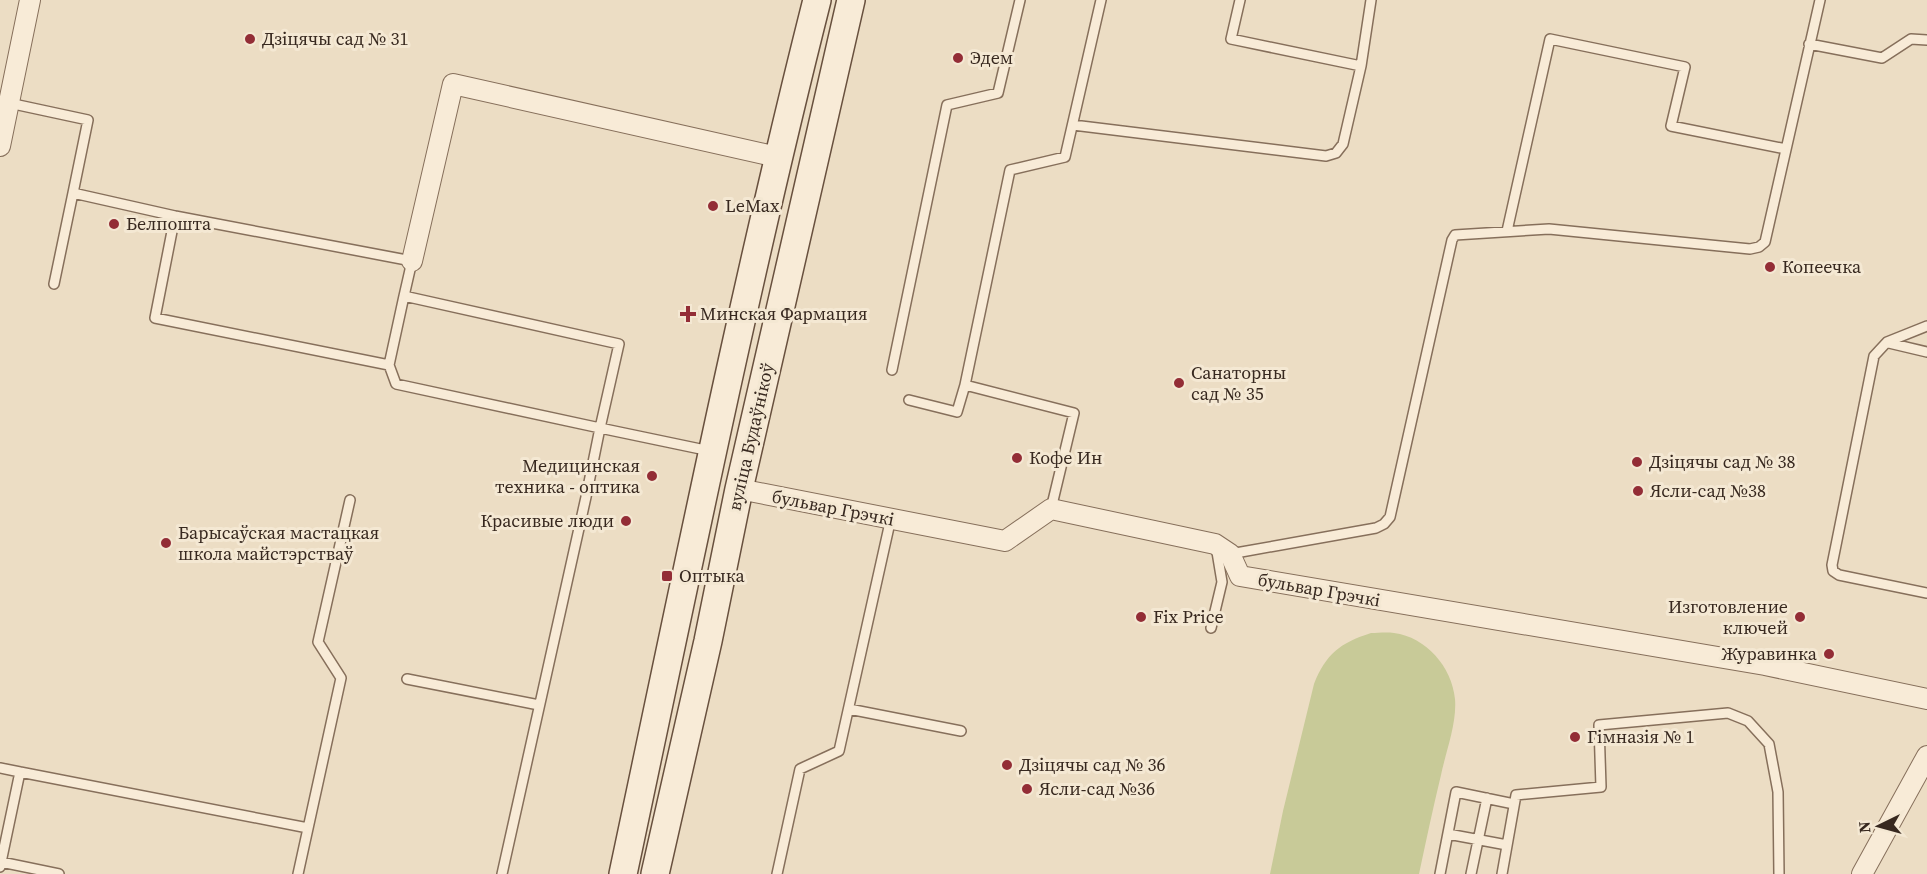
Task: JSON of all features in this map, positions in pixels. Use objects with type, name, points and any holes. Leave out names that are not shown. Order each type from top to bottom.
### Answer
[{"type":"street","points":[[0,146],[30,0]]},
{"type":"street","name":"вуліца Будаўнікоў","points":[[623,874],[712,451],[777,157],[817,0]]},
{"type":"street","name":"вуліца Будаўнікоў","points":[[655,874],[708,641],[739,489],[851,0]]},
{"type":"street","points":[[412,261],[453,84],[813,164]]},
{"type":"street","name":"бульвар Грэчкі","points":[[739,489],[1005,541],[1051,508]]},
{"type":"street","points":[[1051,508],[1223,549]]},
{"type":"street","name":"бульвар Грэчкі","points":[[1223,549],[1240,576],[1765,664],[1927,699]]},
{"type":"street","points":[[674,633],[708,641]]},
{"type":"street","points":[[1862,874],[1927,756]]},
{"type":"lane","points":[[892,370],[947,105],[998,93],[1020,0]]},
{"type":"lane","points":[[909,400],[957,412],[965,385],[1010,170],[1065,157],[1101,0]]},
{"type":"lane","points":[[1240,0],[1231,39],[1361,66]]},
{"type":"lane","points":[[1073,125],[1326,156],[1336,153],[1343,144],[1361,66],[1371,0]]},
{"type":"lane","points":[[1211,628],[1222,582],[1223,549],[1377,528],[1390,517],[1452,240],[1455,235],[1549,228],[1750,249],[1759,248],[1765,242],[1820,0]]},
{"type":"lane","points":[[1507,231],[1550,39],[1684,67],[1671,126],[1786,149]]},
{"type":"lane","points":[[1809,44],[1882,58],[1911,39],[1927,40]]},
{"type":"lane","points":[[9,103],[88,120],[54,284]]},
{"type":"lane","points":[[73,193],[175,216],[412,261],[389,365],[396,384],[712,451]]},
{"type":"lane","points":[[175,216],[155,318],[389,365]]},
{"type":"lane","points":[[404,296],[619,344],[502,874]]},
{"type":"lane","points":[[1927,326],[1887,342],[1874,356],[1832,564],[1833,571],[1839,575],[1927,592]]},
{"type":"lane","points":[[1887,342],[1927,352]]},
{"type":"lane","points":[[965,385],[1074,413],[1051,508]]},
{"type":"lane","points":[[298,874],[341,678],[318,642],[350,500]]},
{"type":"lane","points":[[777,874],[800,769],[839,751],[891,518]]},
{"type":"lane","points":[[406,679],[539,705]]},
{"type":"lane","points":[[849,709],[961,731]]},
{"type":"lane","points":[[1502,874],[1516,795],[1601,787],[1599,725],[1728,713],[1748,721],[1769,744],[1778,792],[1779,874]]},
{"type":"lane","points":[[0,768],[308,828]]},
{"type":"lane","points":[[20,772],[1,864],[59,874]]},
{"type":"lane","points":[[1440,874],[1456,792],[1514,804]]},
{"type":"lane","points":[[1471,874],[1487,798]]},
{"type":"lane","points":[[1448,834],[1507,845]]},
{"type":"green space","points":[[1371,633],[1394,633],[1417,640],[1427,647],[1443,665],[1453,687],[1455,708],[1453,727],[1419,874],[1270,874],[1314,684],[1329,657],[1335,651]]},
{"type":"place","name":"Дзіцячы сад № 31","points":[[250,39]]},
{"type":"place","name":"Эдем","points":[[958,58]]},
{"type":"place","name":"LeMax","points":[[713,206]]},
{"type":"place","name":"Белпошта","points":[[114,224]]},
{"type":"place","name":"Копеечка","points":[[1770,267]]},
{"type":"place","name":"Минская Фармация","points":[[688,314]]},
{"type":"place","name":"Санаторны сад № 35","points":[[1179,383]]},
{"type":"place","name":"Кофе Ин","points":[[1017,458]]},
{"type":"place","name":"Дзіцячы сад № 38","points":[[1637,462]]},
{"type":"place","name":"Медицинская техника - оптика","points":[[652,476]]},
{"type":"place","name":"Ясли-сад №38","points":[[1638,491]]},
{"type":"place","name":"Красивые люди","points":[[626,521]]},
{"type":"place","name":"Барысаўская мастацкая школа майстэрстваў","points":[[166,543]]},
{"type":"place","name":"Оптыка","points":[[667,576]]},
{"type":"place","name":"Fix Price","points":[[1141,617]]},
{"type":"place","name":"Изготовление ключей","points":[[1800,617]]},
{"type":"place","name":"Журавинка","points":[[1829,654]]},
{"type":"place","name":"Гімназія № 1","points":[[1575,737]]},
{"type":"place","name":"Дзіцячы сад № 36","points":[[1007,765]]},
{"type":"place","name":"Ясли-сад №36","points":[[1027,789]]}]
